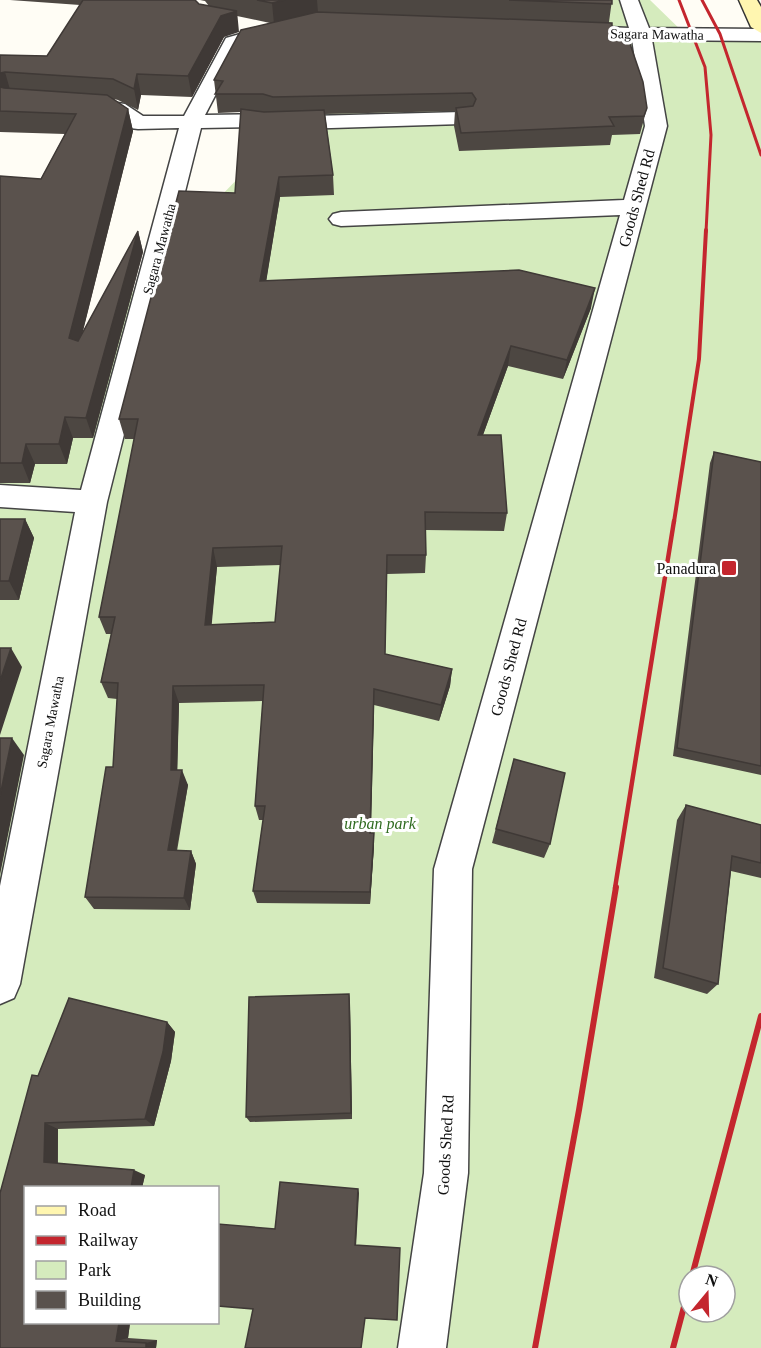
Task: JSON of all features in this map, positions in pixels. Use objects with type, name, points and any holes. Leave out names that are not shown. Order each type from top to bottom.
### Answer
[{"type":"street","name":"Goods Shed Rd","points":[[422,1348],[446,1173],[453,869],[656,126],[641,34],[629,0]]},
{"type":"street","points":[[748,0],[761,27]]},
{"type":"street","points":[[230,22],[272,31]]},
{"type":"street","name":"Sagara Mawatha","points":[[0,984],[92,502],[192,120],[234,42],[307,24]]},
{"type":"street","name":"Sagara Mawatha","points":[[546,30],[641,34],[761,34]]},
{"type":"street","points":[[69,104],[118,108],[138,123],[192,120],[265,120],[266,123],[462,118]]},
{"type":"street","points":[[341,219],[634,207]]},
{"type":"street","points":[[0,496],[92,502]]},
{"type":"green space","name":"urban park","points":[[411,0],[650,0],[687,36],[761,41],[761,1348],[0,1348],[0,459],[154,265]]},
{"type":"building","points":[[83,0],[195,0],[199,4],[237,11],[221,16],[188,76],[137,74],[134,89],[113,79],[0,73],[0,55],[47,56]]},
{"type":"building","points":[[257,0],[285,0],[272,3]]},
{"type":"building","points":[[509,0],[612,0],[612,4]]},
{"type":"building","points":[[317,12],[612,23],[612,33],[627,35],[643,82],[647,108],[644,116],[609,117],[614,126],[461,133],[456,108],[473,106],[476,99],[472,93],[273,97],[263,94],[215,94],[223,81],[214,80],[241,30]]},
{"type":"building","points":[[0,87],[107,95],[128,109],[69,338],[78,341],[138,231],[86,418],[65,417],[59,444],[26,444],[22,463],[0,463],[0,176],[41,179],[76,114],[0,111]]},
{"type":"building","points":[[241,109],[264,112],[324,110],[333,175],[279,177],[260,281],[519,270],[595,288],[567,360],[511,346],[478,435],[501,435],[507,513],[425,512],[426,555],[387,555],[385,654],[452,669],[441,705],[374,689],[370,833],[374,833],[370,892],[253,891],[265,806],[255,806],[264,685],[173,686],[171,770],[182,770],[168,850],[191,851],[184,898],[85,897],[106,767],[113,767],[118,683],[101,682],[115,617],[99,617],[138,419],[119,419],[179,191],[235,193]],"holes":[[[282,546],[275,622],[205,625],[213,548]]]},
{"type":"building","name":"Panadura","points":[[714,452],[761,462],[761,766],[677,748]]},
{"type":"building","points":[[0,519],[25,519],[9,581],[0,581]]},
{"type":"building","points":[[0,648],[11,648],[0,681]]},
{"type":"building","points":[[0,738],[12,738],[0,796]]},
{"type":"building","points":[[514,759],[565,773],[550,844],[496,829]]},
{"type":"building","points":[[686,805],[761,825],[761,863],[732,856],[718,984],[663,968]]},
{"type":"building","points":[[349,994],[351,1113],[246,1117],[249,997]]},
{"type":"building","points":[[69,998],[167,1022],[163,1052],[145,1119],[45,1123],[44,1162],[134,1170],[131,1186],[24,1186],[24,1324],[119,1324],[116,1341],[146,1343],[146,1348],[0,1348],[0,1193],[32,1075],[38,1076]]},
{"type":"building","points":[[280,1182],[358,1189],[355,1245],[400,1248],[397,1320],[365,1318],[361,1348],[245,1348],[253,1309],[219,1306],[219,1224],[275,1229]]},
{"type":"railway","points":[[679,0],[705,67],[711,135],[706,232]]},
{"type":"railway","points":[[702,0],[720,34],[761,155]]},
{"type":"railway","points":[[674,522],[699,359],[706,230]]},
{"type":"railway","points":[[615,888],[674,521]]},
{"type":"railway","points":[[535,1348],[579,1110],[616,887]]},
{"type":"railway","points":[[695,1264],[761,1016]]},
{"type":"railway","points":[[673,1348],[679,1324]]},
{"type":"place","name":"Panadura","points":[[729,568]]}]
